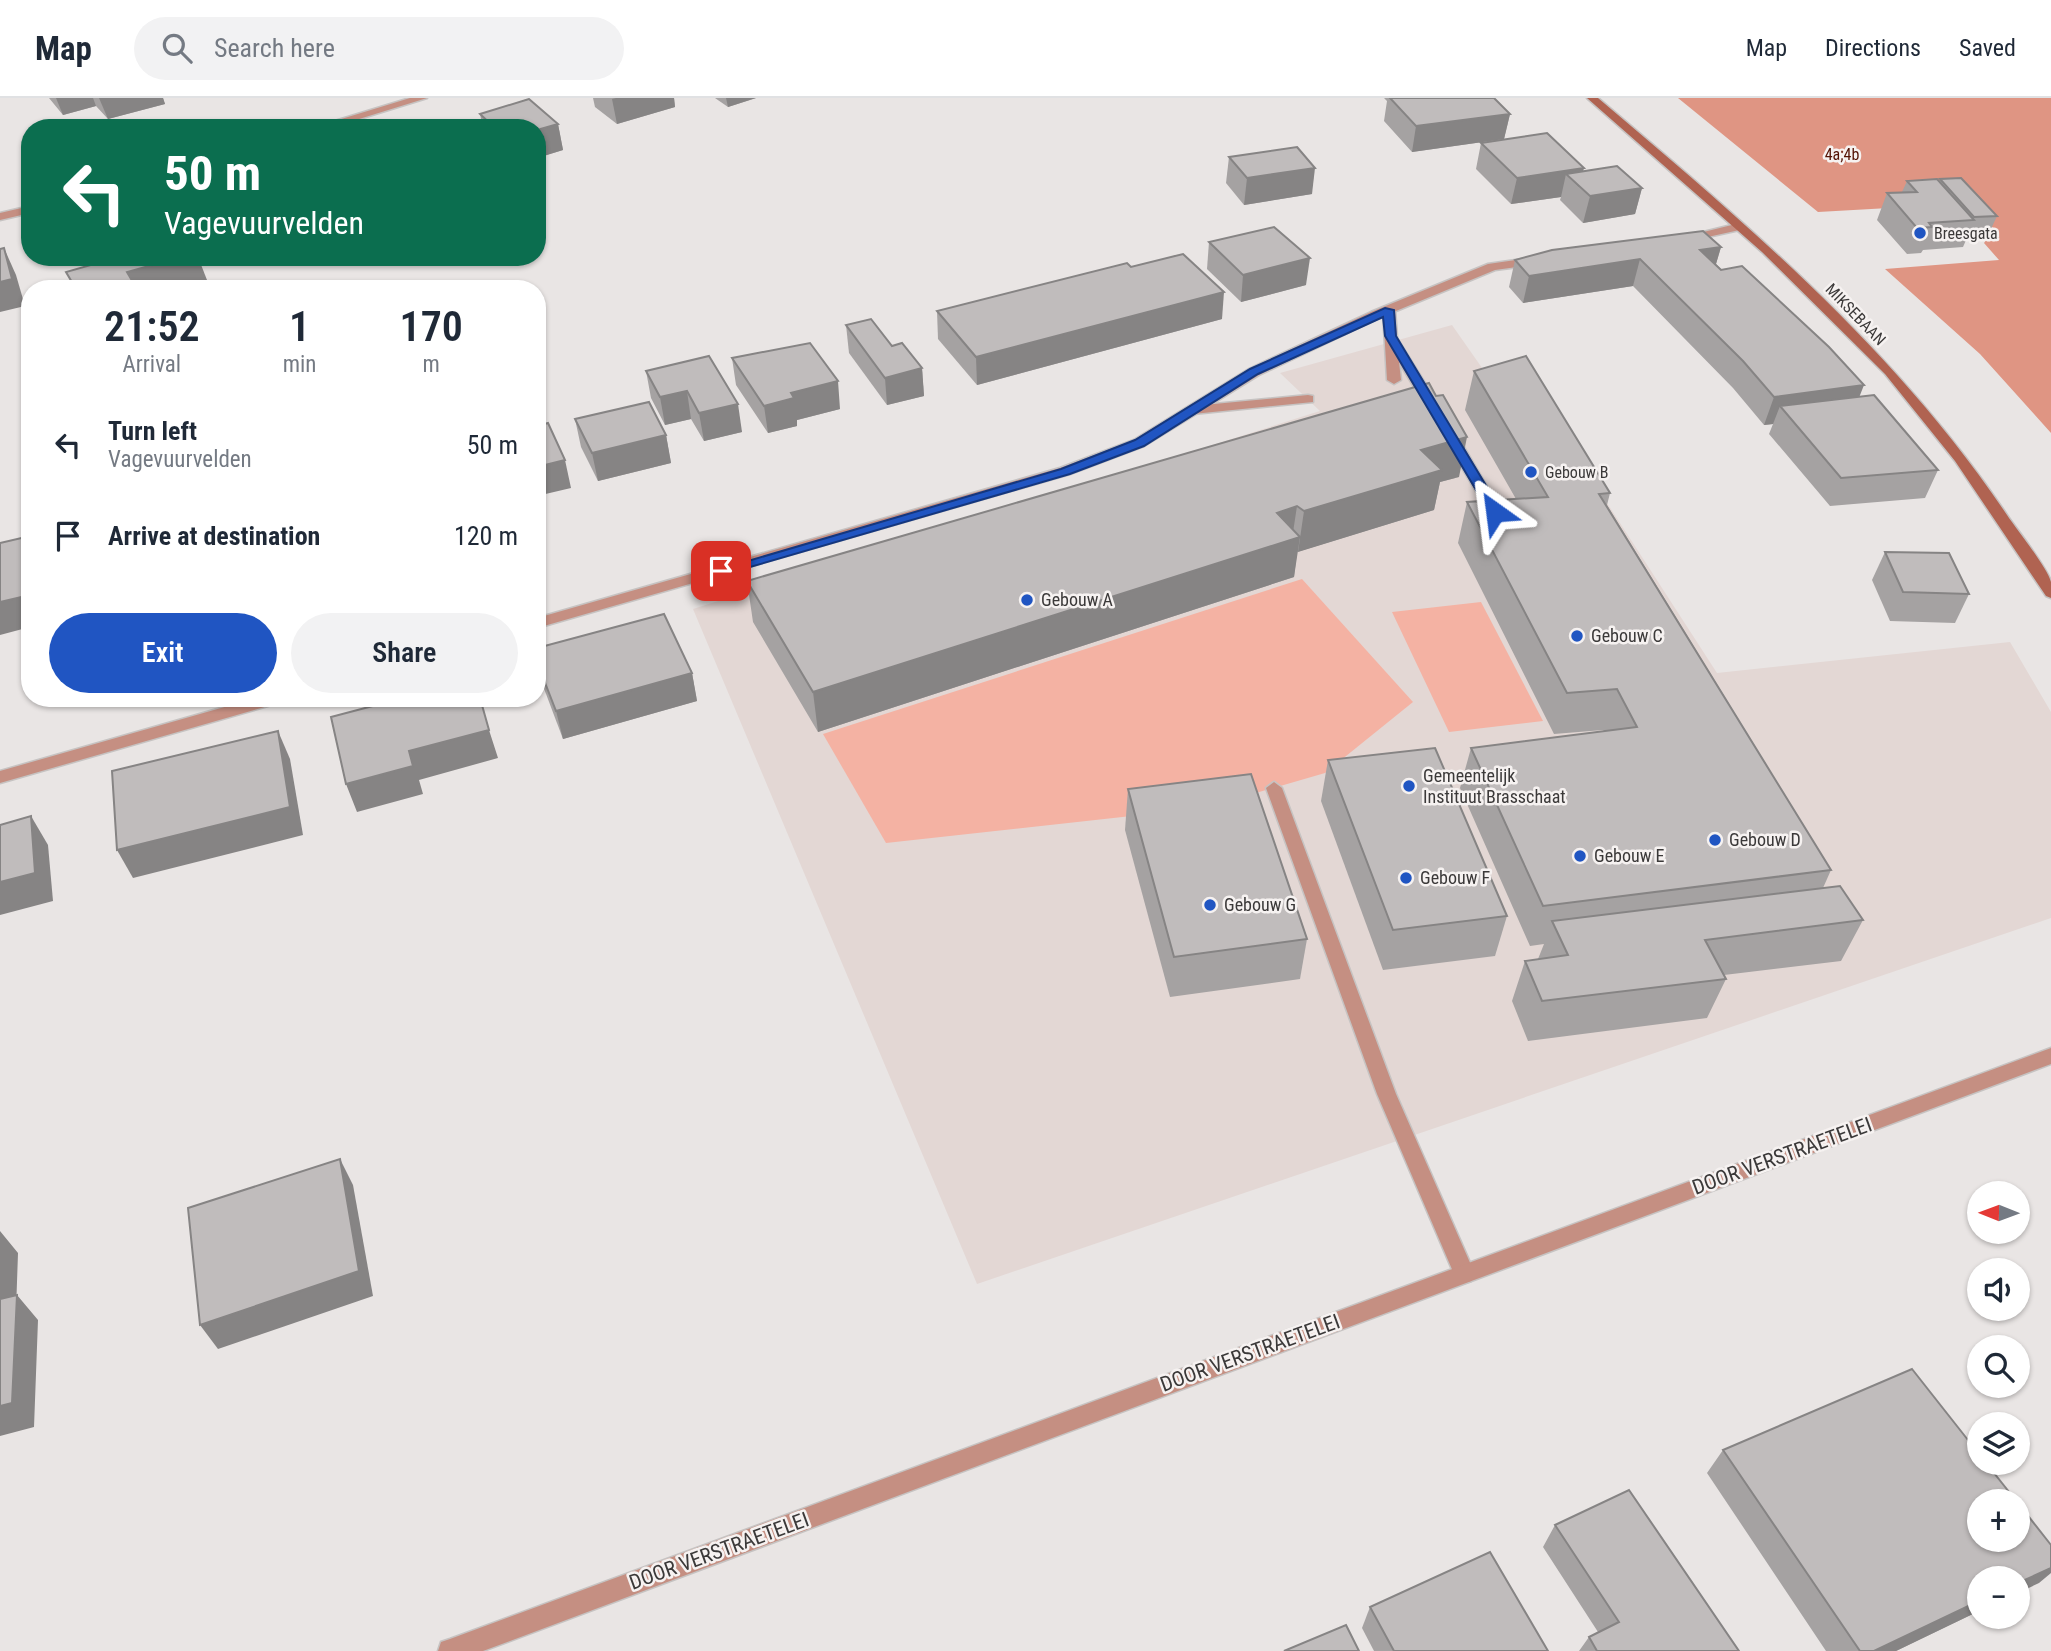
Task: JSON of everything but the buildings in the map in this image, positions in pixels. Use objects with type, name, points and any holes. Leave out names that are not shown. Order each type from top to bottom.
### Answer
[{"type":"main road","name":"MIKSEBAAN","points":[[1592,98],[1827,307],[1926,414],[1967,466],[2051,593]]},
{"type":"street","points":[[348,119],[422,98]]},
{"type":"street","points":[[0,218],[21,212]]},
{"type":"street","points":[[1671,240],[1740,227]]},
{"type":"street","points":[[546,620],[1065,471],[1139,443],[1254,372],[1389,310],[1492,267],[1547,259]]},
{"type":"street","points":[[1389,310],[1394,380]]},
{"type":"street","points":[[1390,336],[1495,512]]},
{"type":"street","points":[[1193,410],[1308,399]]},
{"type":"street","points":[[0,777],[245,707]]},
{"type":"street","points":[[1274,788],[1366,1046],[1428,1197],[1464,1274]]},
{"type":"street","name":"DOOR VERSTRAETELEI","points":[[450,1651],[2051,1056]]},
{"type":"shaded area","name":"Gemeentelijk Instituut Brasschaat","points":[[1452,325],[1487,375],[1576,455],[1717,673],[2010,642],[2051,712],[2051,918],[977,1284],[693,609],[1320,411],[1280,373]]},
{"type":"shaded area","points":[[1302,579],[1413,702],[1325,773],[1204,808],[886,843],[823,734]]},
{"type":"shaded area","points":[[1481,602],[1543,721],[1449,732],[1392,612]]},
{"type":"green space","name":"4a;4b","points":[[1678,98],[2051,98],[2051,433],[1980,354],[1885,269],[1999,260],[1984,243],[1994,229],[1959,192],[1942,205],[1818,212]]},
{"type":"place","name":"Breesgata","points":[[1920,233]]},
{"type":"place","name":"Gebouw B","points":[[1531,472]]},
{"type":"place","name":"Gebouw A","points":[[1027,600]]},
{"type":"place","name":"Gebouw C","points":[[1577,636]]},
{"type":"place","name":"Gemeentelijk Instituut Brasschaat","points":[[1409,786]]},
{"type":"place","name":"Gebouw D","points":[[1715,840]]},
{"type":"place","name":"Gebouw E","points":[[1580,856]]},
{"type":"place","name":"Gebouw F","points":[[1406,878]]},
{"type":"place","name":"Gebouw G","points":[[1210,905]]},
{"type":"route","points":[[721,571],[1065,471],[1139,443],[1254,372],[1389,310],[1390,336],[1495,512]]}]
